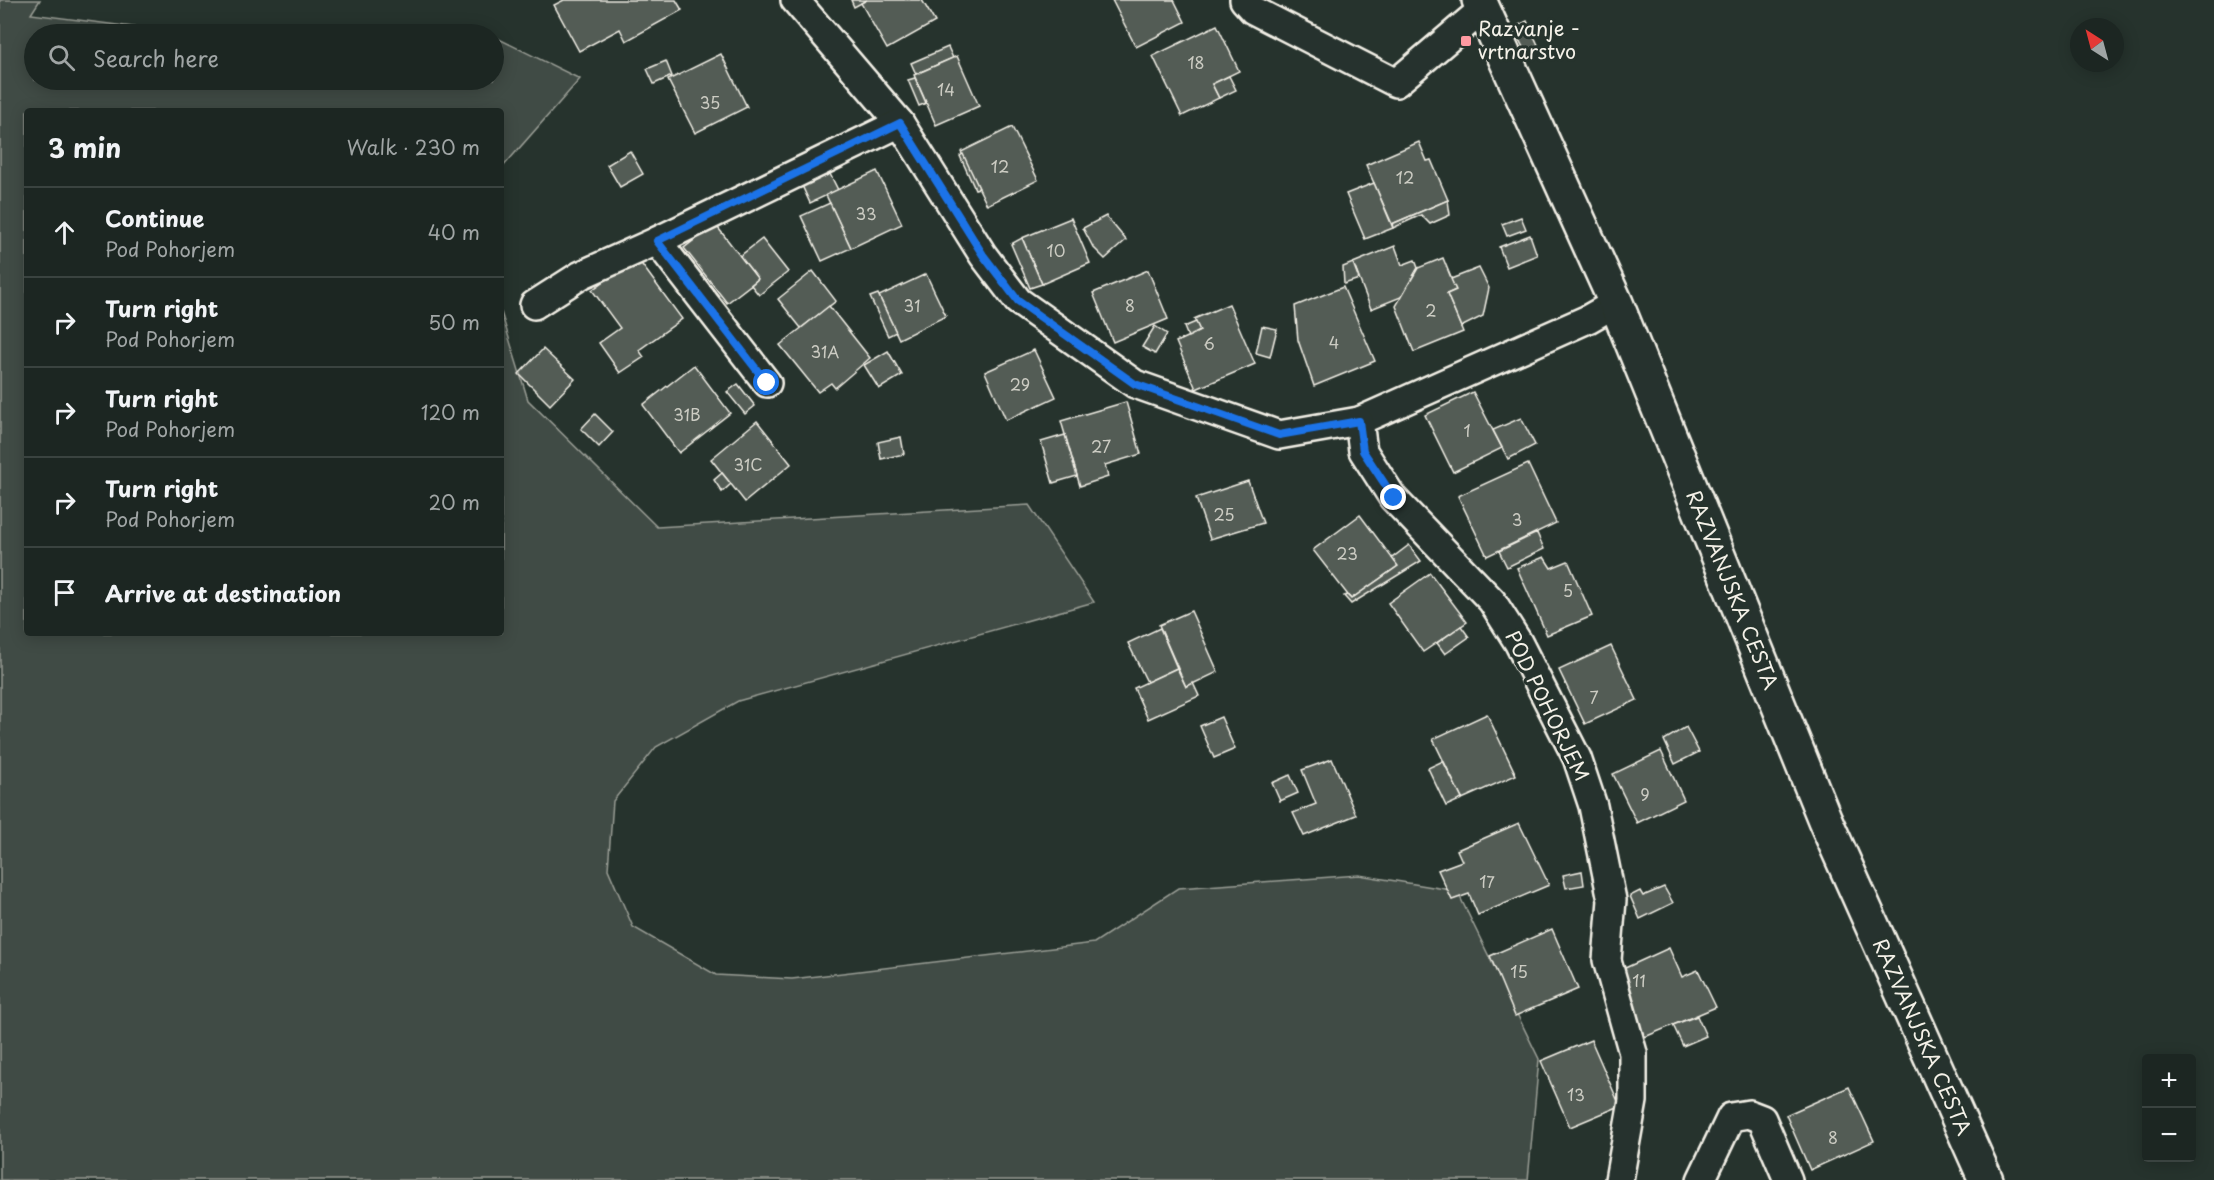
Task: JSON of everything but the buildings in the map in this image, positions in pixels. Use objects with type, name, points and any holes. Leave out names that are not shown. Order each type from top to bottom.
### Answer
[{"type":"street","points":[[795,0],[900,123],[983,255],[1018,301],[1135,384],[1279,435],[1359,421],[1588,319],[1616,303]]},
{"type":"street","points":[[1244,0],[1253,9],[1396,83],[1481,4]]},
{"type":"street","name":"RAZVANJSKA CESTA","points":[[1481,4],[1616,303],[1825,820],[1986,1180]]},
{"type":"street","points":[[534,305],[580,275],[657,241],[900,123]]},
{"type":"street","points":[[657,241],[767,383]]},
{"type":"street","name":"POD POHORJEM","points":[[1359,421],[1363,451],[1394,498],[1492,601],[1518,642],[1580,768],[1593,806],[1612,900],[1607,960],[1633,1053],[1634,1101],[1619,1180]]},
{"type":"street","points":[[1701,1180],[1731,1117],[1749,1114],[1762,1119],[1788,1180]]},
{"type":"shaded area","points":[[0,0],[40,0],[31,14],[110,24],[24,24],[24,90],[504,90],[504,41],[580,79],[504,166],[504,108],[24,108],[24,636],[504,636],[504,322],[528,400],[657,527],[1029,505],[1094,602],[738,701],[656,747],[613,801],[608,869],[633,927],[716,975],[792,979],[1094,943],[1178,888],[1359,875],[1457,891],[1539,1059],[1528,1180],[0,1180]]},
{"type":"place","name":"Razvanje - vrtnarstvo","points":[[1466,41]]},
{"type":"route","points":[[767,383],[657,241],[900,123],[983,255],[1018,301],[1135,384],[1279,435],[1359,421],[1363,451],[1394,498]]}]
